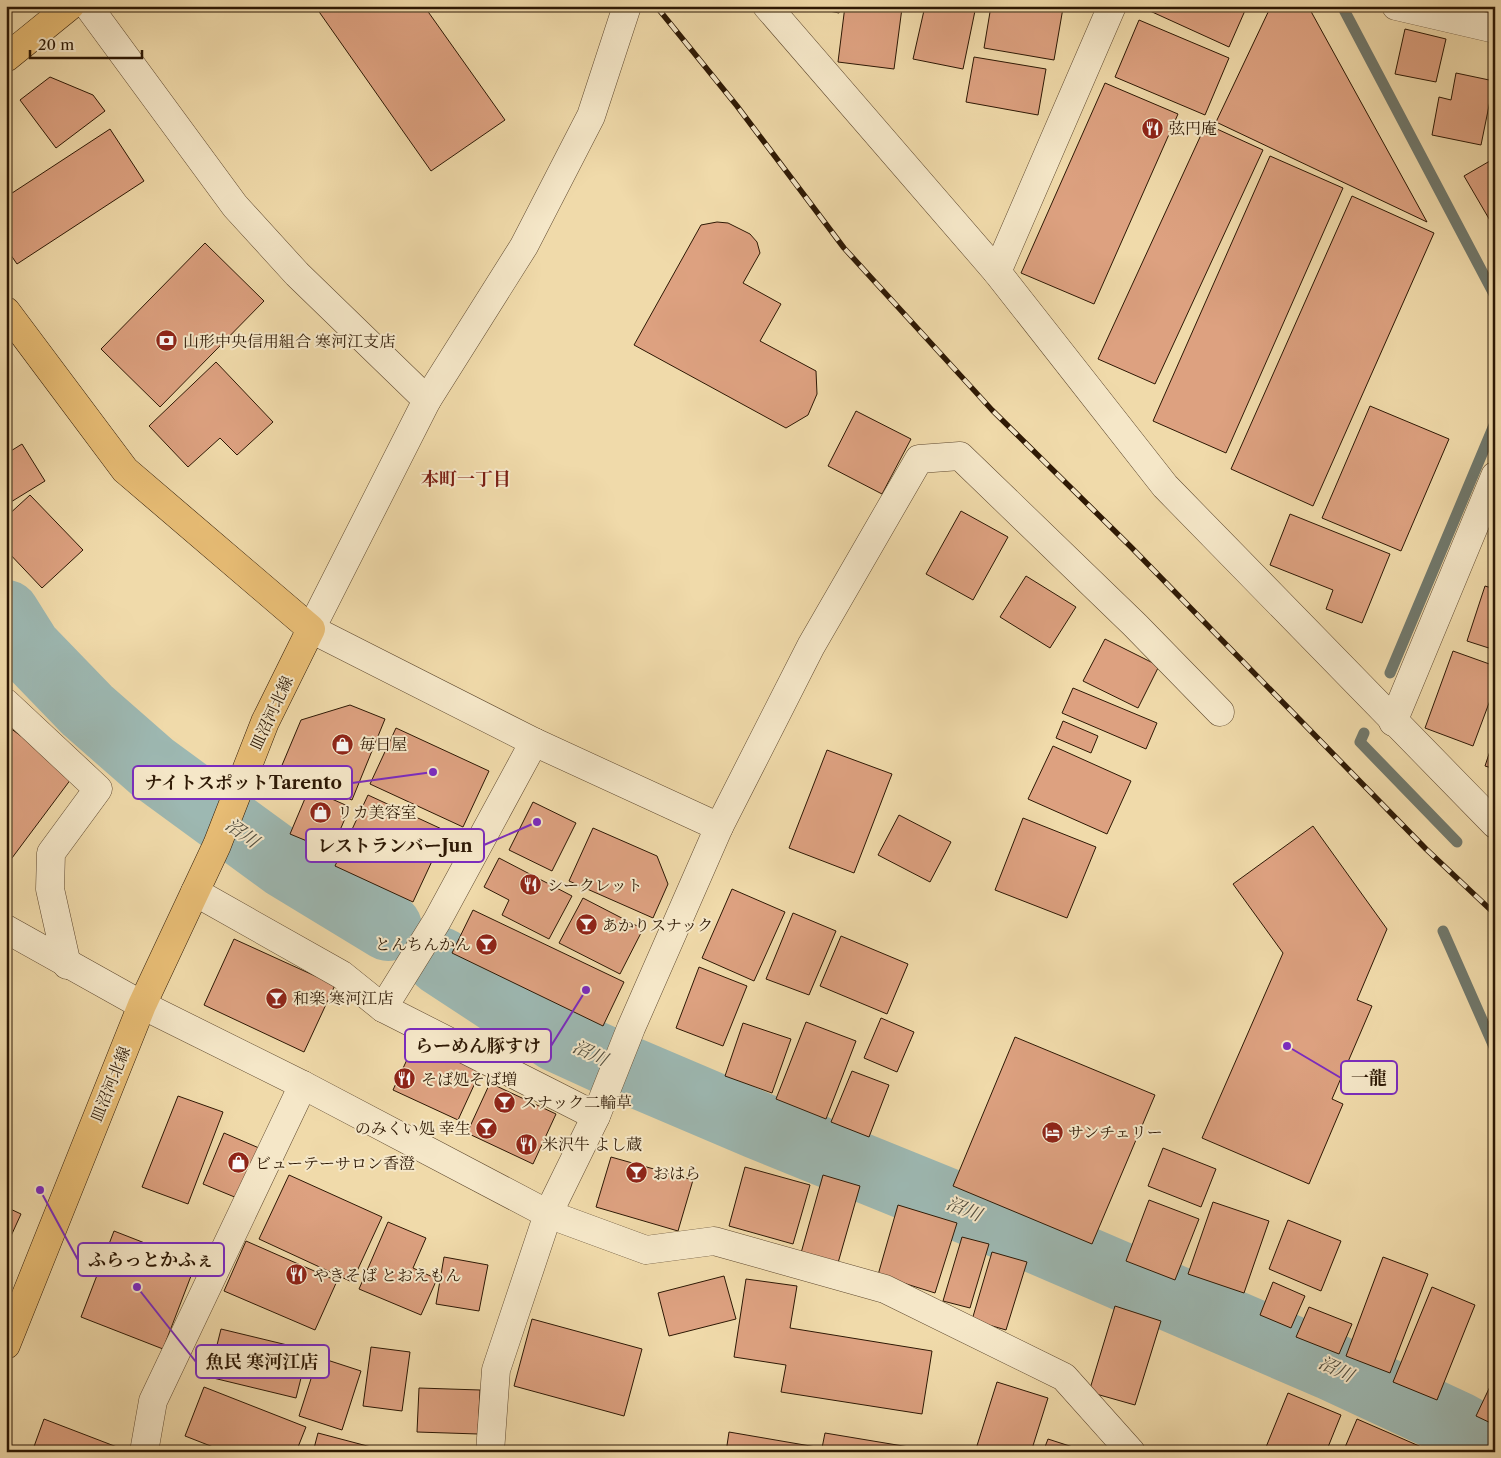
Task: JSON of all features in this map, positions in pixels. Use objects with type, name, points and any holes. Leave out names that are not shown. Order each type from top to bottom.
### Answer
[{"type":"main road","points":[[6,58],[70,6]]},
{"type":"main road","points":[[6,311],[126,470],[311,629]]},
{"type":"main road","name":"皿沼河北線","points":[[6,1345],[142,1005],[216,845],[265,722],[311,629]]},
{"type":"street","points":[[88,6],[235,206],[297,274],[427,400]]},
{"type":"street","points":[[627,6],[590,116],[524,246],[427,400],[311,629],[534,742],[719,827]]},
{"type":"street","points":[[767,6],[997,272],[1164,486],[1393,722],[1495,824]]},
{"type":"street","points":[[997,272],[1112,6]]},
{"type":"street","points":[[1396,6],[1495,29]]},
{"type":"street","points":[[490,1452],[496,1370],[548,1214],[596,1116],[631,1028],[719,827],[811,646],[919,459],[960,456],[1134,625],[1220,712]]},
{"type":"street","points":[[1393,722],[1495,476]]},
{"type":"street","points":[[6,703],[98,789],[51,853],[50,889],[67,965]]},
{"type":"street","points":[[384,1008],[436,921],[534,742]]},
{"type":"street","points":[[195,892],[342,975],[384,1008],[596,1116]]},
{"type":"street","points":[[6,929],[67,965],[142,1005],[303,1085],[548,1214],[646,1250],[714,1241],[885,1289],[1064,1377],[1131,1452]]},
{"type":"street","points":[[144,1452],[152,1401],[303,1085]]},
{"type":"building","points":[[315,6],[424,6],[505,120],[431,171]]},
{"type":"building","points":[[805,6],[841,6],[839,13]]},
{"type":"building","points":[[845,6],[902,8],[894,69],[838,62]]},
{"type":"building","points":[[925,6],[976,6],[963,69],[913,59]]},
{"type":"building","points":[[991,6],[1050,6],[1063,8],[1054,60],[984,48]]},
{"type":"building","points":[[1139,6],[1247,6],[1229,47]]},
{"type":"building","points":[[1271,6],[1308,6],[1427,222],[1216,122]]},
{"type":"building","points":[[1438,6],[1495,6],[1495,11],[1493,18]]},
{"type":"building","points":[[1139,20],[1229,58],[1205,115],[1115,77]]},
{"type":"building","points":[[1405,29],[1446,39],[1436,82],[1395,74]]},
{"type":"building","points":[[974,57],[1046,69],[1038,115],[966,102]]},
{"type":"building","points":[[1456,73],[1494,81],[1481,145],[1432,135],[1439,97],[1451,100]]},
{"type":"building","points":[[50,77],[93,95],[105,111],[56,148],[20,100]]},
{"type":"building","points":[[1105,83],[1178,114],[1094,304],[1021,273]]},
{"type":"building","points":[[1495,120],[1495,141],[1490,140]]},
{"type":"building","points":[[1206,124],[1263,150],[1155,384],[1098,359]]},
{"type":"building","points":[[110,129],[144,181],[17,264],[6,248],[6,197]]},
{"type":"building","points":[[1270,156],[1343,188],[1226,453],[1153,421]]},
{"type":"building","points":[[1495,158],[1495,229],[1464,176]]},
{"type":"building","points":[[1352,196],[1434,233],[1313,506],[1231,469]]},
{"type":"building","points":[[717,222],[728,223],[750,234],[757,242],[760,253],[743,283],[781,304],[760,341],[816,371],[817,394],[808,415],[786,428],[634,345],[701,225]]},
{"type":"building","points":[[205,243],[264,301],[160,407],[101,349]]},
{"type":"building","points":[[216,362],[273,422],[237,455],[220,438],[188,467],[149,426]]},
{"type":"building","points":[[1370,406],[1449,439],[1401,551],[1322,518]]},
{"type":"building","points":[[856,411],[911,439],[882,494],[828,466]]},
{"type":"building","points":[[22,444],[45,481],[6,505],[6,454]]},
{"type":"building","points":[[30,495],[83,550],[42,588],[6,550],[6,517]]},
{"type":"building","points":[[961,511],[1008,537],[973,600],[926,574]]},
{"type":"building","points":[[1290,514],[1390,554],[1362,623],[1326,609],[1333,590],[1270,565]]},
{"type":"building","points":[[1026,576],[1076,607],[1050,648],[1000,617]]},
{"type":"building","points":[[1485,586],[1495,589],[1495,650],[1467,641]]},
{"type":"building","points":[[1105,639],[1159,666],[1138,708],[1083,681]]},
{"type":"building","points":[[1453,651],[1495,666],[1495,687],[1473,746],[1425,728]]},
{"type":"building","points":[[1073,688],[1157,723],[1146,749],[1062,713]]},
{"type":"building","points":[[350,705],[385,719],[352,800],[280,770],[301,720]]},
{"type":"building","points":[[1063,721],[1098,736],[1091,753],[1056,738]]},
{"type":"building","points":[[6,725],[74,775],[6,866]]},
{"type":"building","points":[[396,728],[489,771],[463,827],[370,784]]},
{"type":"building","points":[[1495,736],[1495,769],[1485,766]]},
{"type":"building","points":[[1053,746],[1131,781],[1107,834],[1028,799]]},
{"type":"building","points":[[827,750],[892,774],[854,873],[789,848]]},
{"type":"building","points":[[309,789],[350,807],[331,851],[290,834]]},
{"type":"building","points":[[368,795],[446,831],[413,902],[335,866]]},
{"type":"building","points":[[533,802],[576,823],[552,871],[509,850]]},
{"type":"building","points":[[899,815],[951,842],[930,882],[878,855]]},
{"type":"building","points":[[1023,818],[1096,847],[1067,918],[995,890]]},
{"type":"building","points":[[1313,826],[1387,929],[1357,1000],[1372,1006],[1332,1099],[1343,1104],[1309,1184],[1202,1138],[1283,953],[1233,884]]},
{"type":"building","points":[[593,828],[657,856],[668,884],[653,918],[569,881]]},
{"type":"building","points":[[499,858],[572,896],[549,939],[502,915],[509,900],[484,887]]},
{"type":"building","points":[[732,889],[785,912],[754,981],[702,958]]},
{"type":"building","points":[[583,898],[643,929],[620,974],[559,943]]},
{"type":"building","points":[[473,910],[624,982],[603,1026],[452,953]]},
{"type":"building","points":[[793,913],[836,931],[809,995],[766,979]]},
{"type":"building","points":[[841,936],[908,964],[887,1014],[820,986]]},
{"type":"building","points":[[234,939],[335,985],[304,1052],[204,1005]]},
{"type":"building","points":[[699,967],[747,986],[723,1046],[676,1028]]},
{"type":"building","points":[[881,1018],[914,1032],[897,1072],[864,1058]]},
{"type":"building","points":[[806,1022],[856,1041],[826,1119],[776,1099]]},
{"type":"building","points":[[743,1023],[791,1039],[772,1093],[725,1076]]},
{"type":"building","points":[[1015,1037],[1155,1095],[1092,1244],[953,1186]]},
{"type":"building","points":[[416,1040],[481,1070],[458,1120],[393,1090]]},
{"type":"building","points":[[852,1071],[889,1085],[869,1137],[831,1122]]},
{"type":"building","points":[[490,1083],[556,1114],[533,1164],[467,1133]]},
{"type":"building","points":[[178,1096],[223,1112],[188,1204],[142,1187]]},
{"type":"building","points":[[224,1133],[259,1148],[237,1198],[203,1184]]},
{"type":"building","points":[[1163,1148],[1216,1169],[1201,1207],[1148,1186]]},
{"type":"building","points":[[611,1157],[693,1180],[678,1231],[596,1207]]},
{"type":"building","points":[[745,1167],[810,1185],[793,1244],[729,1226]]},
{"type":"building","points":[[289,1175],[382,1217],[352,1282],[259,1239]]},
{"type":"building","points":[[823,1175],[860,1186],[838,1263],[801,1253]]},
{"type":"building","points":[[1149,1200],[1199,1219],[1175,1280],[1126,1261]]},
{"type":"building","points":[[1213,1202],[1269,1221],[1244,1293],[1188,1274]]},
{"type":"building","points":[[898,1205],[957,1223],[935,1293],[878,1275]]},
{"type":"building","points":[[6,1207],[21,1214],[6,1247]]},
{"type":"building","points":[[1288,1220],[1341,1241],[1321,1291],[1269,1269]]},
{"type":"building","points":[[388,1222],[426,1238],[413,1268],[437,1279],[421,1315],[359,1289]]},
{"type":"building","points":[[114,1231],[196,1263],[163,1349],[81,1317]]},
{"type":"building","points":[[962,1237],[989,1244],[970,1308],[943,1301]]},
{"type":"building","points":[[246,1241],[337,1281],[315,1330],[224,1291]]},
{"type":"building","points":[[992,1252],[1027,1262],[1006,1330],[972,1320]]},
{"type":"building","points":[[444,1257],[488,1265],[479,1311],[436,1304]]},
{"type":"building","points":[[1383,1257],[1428,1274],[1390,1373],[1346,1356]]},
{"type":"building","points":[[724,1276],[736,1319],[669,1336],[658,1293]]},
{"type":"building","points":[[746,1279],[797,1286],[790,1328],[932,1351],[922,1414],[781,1392],[786,1365],[734,1357]]},
{"type":"building","points":[[1273,1282],[1305,1296],[1291,1328],[1260,1315]]},
{"type":"building","points":[[1432,1287],[1475,1305],[1437,1400],[1393,1382]]},
{"type":"building","points":[[1115,1306],[1161,1321],[1135,1405],[1089,1392]]},
{"type":"building","points":[[1309,1307],[1352,1324],[1339,1354],[1296,1337]]},
{"type":"building","points":[[532,1319],[642,1349],[624,1416],[514,1386]]},
{"type":"building","points":[[221,1329],[308,1350],[296,1398],[209,1377]]},
{"type":"building","points":[[371,1347],[410,1352],[402,1411],[363,1406]]},
{"type":"building","points":[[318,1357],[361,1371],[342,1430],[299,1416]]},
{"type":"building","points":[[1495,1376],[1495,1425],[1476,1416]]},
{"type":"building","points":[[997,1382],[1048,1398],[1031,1452],[975,1452]]},
{"type":"building","points":[[204,1387],[306,1427],[296,1452],[226,1452],[185,1436]]},
{"type":"building","points":[[419,1388],[480,1390],[478,1434],[417,1432]]},
{"type":"building","points":[[1288,1393],[1341,1415],[1326,1452],[1264,1452]]},
{"type":"building","points":[[44,1419],[117,1447],[116,1452],[32,1452]]},
{"type":"building","points":[[1357,1419],[1433,1452],[1343,1452]]},
{"type":"building","points":[[729,1432],[822,1448],[825,1433],[915,1448],[914,1452],[726,1452]]},
{"type":"building","points":[[318,1433],[390,1452],[313,1452]]},
{"type":"building","points":[[1048,1439],[1082,1450],[1081,1452],[1043,1452]]},
{"type":"waterway","points":[[1342,6],[1495,296]]},
{"type":"waterway","points":[[1390,673],[1495,423]]},
{"type":"waterway","name":"沼川","points":[[6,614],[28,649],[87,710],[152,767],[286,865],[388,927]]},
{"type":"waterway","points":[[1364,733],[1360,742],[1457,842]]},
{"type":"waterway","points":[[1443,931],[1495,1049]]},
{"type":"waterway","name":"沼川","points":[[440,961],[557,1038],[757,1125],[984,1217],[1330,1366],[1457,1425],[1495,1446]]},
{"type":"railway","points":[[656,6],[737,106],[844,248],[992,410],[1131,547],[1426,849],[1495,914]]},
{"type":"place","name":"弦円庵","points":[[1153,128]]},
{"type":"place","name":"山形中央信用組合 寒河江支店","points":[[167,341]]},
{"type":"place","name":"毎日屋","points":[[343,744]]},
{"type":"place","name":"ナイトスポットTarento","points":[[433,772]]},
{"type":"place","name":"リカ美容室","points":[[321,812]]},
{"type":"place","name":"レストランバーJun","points":[[537,822]]},
{"type":"place","name":"シークレット","points":[[531,885]]},
{"type":"place","name":"あかりスナック","points":[[586,925]]},
{"type":"place","name":"とんちんかん","points":[[487,944]]},
{"type":"place","name":"らーめん豚すけ","points":[[586,990]]},
{"type":"place","name":"和楽 寒河江店","points":[[277,998]]},
{"type":"place","name":"一龍","points":[[1287,1046]]},
{"type":"place","name":"そば処そば増","points":[[405,1079]]},
{"type":"place","name":"スナック二輪草","points":[[505,1102]]},
{"type":"place","name":"のみくい処 幸生","points":[[487,1128]]},
{"type":"place","name":"サンチェリー","points":[[1052,1132]]},
{"type":"place","name":"米沢牛 よし蔵","points":[[526,1144]]},
{"type":"place","name":"ビューテーサロン香澄","points":[[239,1163]]},
{"type":"place","name":"おはら","points":[[637,1173]]},
{"type":"place","name":"ふらっとかふぇ","points":[[40,1190]]},
{"type":"place","name":"やきそば とおえもん","points":[[297,1275]]},
{"type":"place","name":"魚民 寒河江店","points":[[137,1287]]},
{"type":"district","name":"本町一丁目","points":[[466,479]]}]
